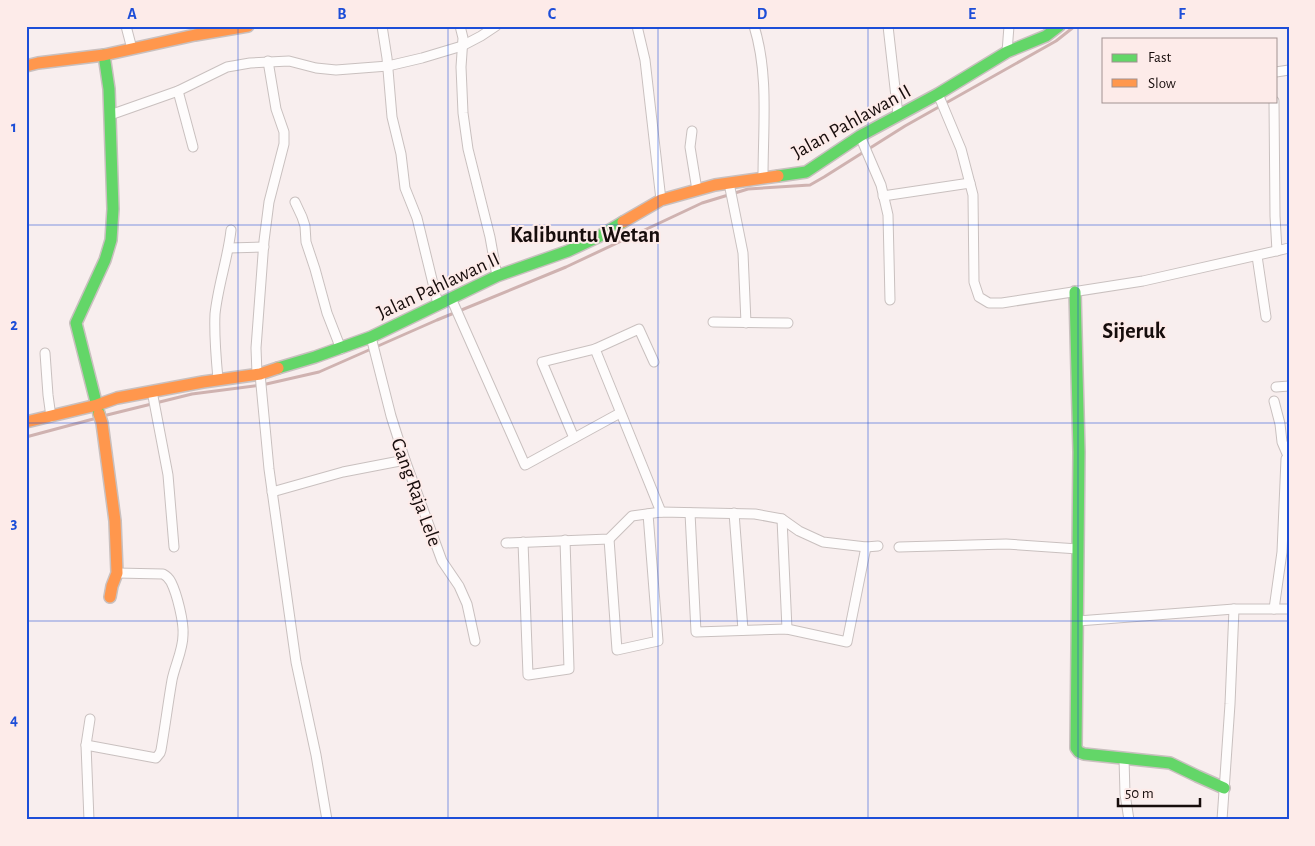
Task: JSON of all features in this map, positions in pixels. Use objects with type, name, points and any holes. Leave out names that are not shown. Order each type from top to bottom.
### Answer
[{"type":"street","points":[[126,26],[132,49]]},
{"type":"street","points":[[26,66],[104,55],[194,31],[248,26]]},
{"type":"street","points":[[382,26],[392,117],[401,154],[405,188],[417,218],[438,304]]},
{"type":"street","points":[[460,26],[463,42],[461,67],[463,113],[468,149],[490,237],[497,276]]},
{"type":"street","points":[[110,114],[178,92],[227,67],[268,61],[289,61],[316,68],[336,70],[422,58],[481,36],[496,26]]},
{"type":"street","points":[[637,26],[644,60],[661,200]]},
{"type":"street","points":[[754,26],[763,82],[763,177]]},
{"type":"street","points":[[888,26],[898,115]]},
{"type":"street","points":[[1007,52],[1009,26]]},
{"type":"street","name":"Jalan Pahlawan II","points":[[26,422],[98,408],[117,398],[153,394],[218,379],[259,376],[371,338],[497,276],[568,251],[598,237],[661,200],[697,190],[730,186],[763,177],[785,176],[806,172],[898,115],[939,96],[1007,52],[1046,36],[1059,26]]},
{"type":"street","points":[[104,55],[109,89],[110,114],[113,209],[111,240],[105,260],[76,323],[102,423],[115,521],[117,573],[110,597]]},
{"type":"street","points":[[268,61],[276,109],[284,132],[284,144],[269,202],[256,348],[272,492],[296,662],[316,755],[327,820]]},
{"type":"street","points":[[178,92],[193,147]]},
{"type":"street","points":[[939,96],[961,149],[973,195],[974,282],[980,297],[989,303],[1002,303],[1143,281],[1289,248]]},
{"type":"street","points":[[1274,102],[1277,251]]},
{"type":"street","points":[[692,130],[690,147],[697,190]]},
{"type":"street","points":[[862,139],[881,185],[888,215],[890,300]]},
{"type":"street","points":[[883,196],[970,183]]},
{"type":"street","points":[[730,186],[743,253],[746,323]]},
{"type":"street","points":[[295,202],[305,226],[306,242],[327,313],[341,349]]},
{"type":"street","points":[[218,379],[215,313],[231,230]]},
{"type":"street","points":[[229,248],[264,247]]},
{"type":"street","points":[[1257,256],[1266,316]]},
{"type":"street","points":[[1076,292],[1079,452],[1076,748],[1084,754],[1175,764],[1224,788]]},
{"type":"street","points":[[451,298],[525,465],[620,413]]},
{"type":"street","points":[[713,322],[788,323]]},
{"type":"street","points":[[574,438],[542,362],[595,350],[639,329],[654,362]]},
{"type":"street","name":"Gang Raja Lele","points":[[371,338],[404,460],[442,561],[459,586],[466,604],[475,641]]},
{"type":"street","points":[[595,350],[661,512]]},
{"type":"street","points":[[45,353],[51,417]]},
{"type":"street","points":[[1276,387],[1289,386]]},
{"type":"street","points":[[153,394],[168,475],[174,547]]},
{"type":"street","points":[[1274,401],[1283,446],[1288,456],[1286,458],[1282,552],[1274,609]]},
{"type":"street","points":[[272,492],[343,472],[404,460]]},
{"type":"street","points":[[506,543],[609,539],[632,516],[661,512],[755,514],[782,519],[799,531],[823,542],[866,547],[878,546]]},
{"type":"street","points":[[690,513],[696,632],[787,630],[847,642],[866,547]]},
{"type":"street","points":[[734,513],[744,630]]},
{"type":"street","points":[[609,539],[617,650],[658,641],[648,514]]},
{"type":"street","points":[[782,519],[787,630]]},
{"type":"street","points":[[523,542],[528,674],[569,669],[564,540]]},
{"type":"street","points":[[899,547],[1006,544],[1078,549]]},
{"type":"street","points":[[86,745],[156,758],[158,756],[161,750],[172,680],[182,643],[184,628],[171,581],[168,577],[163,574],[117,573]]},
{"type":"street","points":[[1078,622],[1234,609],[1289,609]]},
{"type":"street","points":[[1222,820],[1234,609]]},
{"type":"street","points":[[89,820],[86,745],[90,719]]},
{"type":"street","points":[[1124,758],[1125,794],[1129,820]]},
{"type":"waterway","points":[[103,416],[192,394],[262,385],[319,372],[437,320],[566,267],[702,203],[748,189],[810,185],[905,126],[1056,41],[1075,26]]},
{"type":"waterway","points":[[26,437],[97,418]]},
{"type":"traffic: fast","points":[[778,176],[806,172],[860,136],[938,94],[1007,52],[1046,36],[1059,26]]},
{"type":"traffic: fast","points":[[99,414],[76,323],[105,260],[111,240],[113,209],[109,89],[104,55]]},
{"type":"traffic: fast","points":[[278,368],[371,337],[497,276],[568,251],[598,237],[623,222]]},
{"type":"traffic: fast","points":[[1075,292],[1079,452],[1076,748],[1084,754],[1170,763],[1224,788]]},
{"type":"traffic: slow","points":[[26,66],[104,55],[195,35],[248,26]]},
{"type":"traffic: slow","points":[[623,222],[661,200],[715,185],[778,176]]},
{"type":"traffic: slow","points":[[26,422],[97,405],[117,398],[203,382],[260,374],[278,368]]},
{"type":"traffic: slow","points":[[99,414],[102,423],[115,521],[117,573],[110,597]]},
{"type":"district","name":"Kalibuntu Wetan","points":[[585,234]]},
{"type":"district","name":"Sijeruk","points":[[1134,330]]}]
